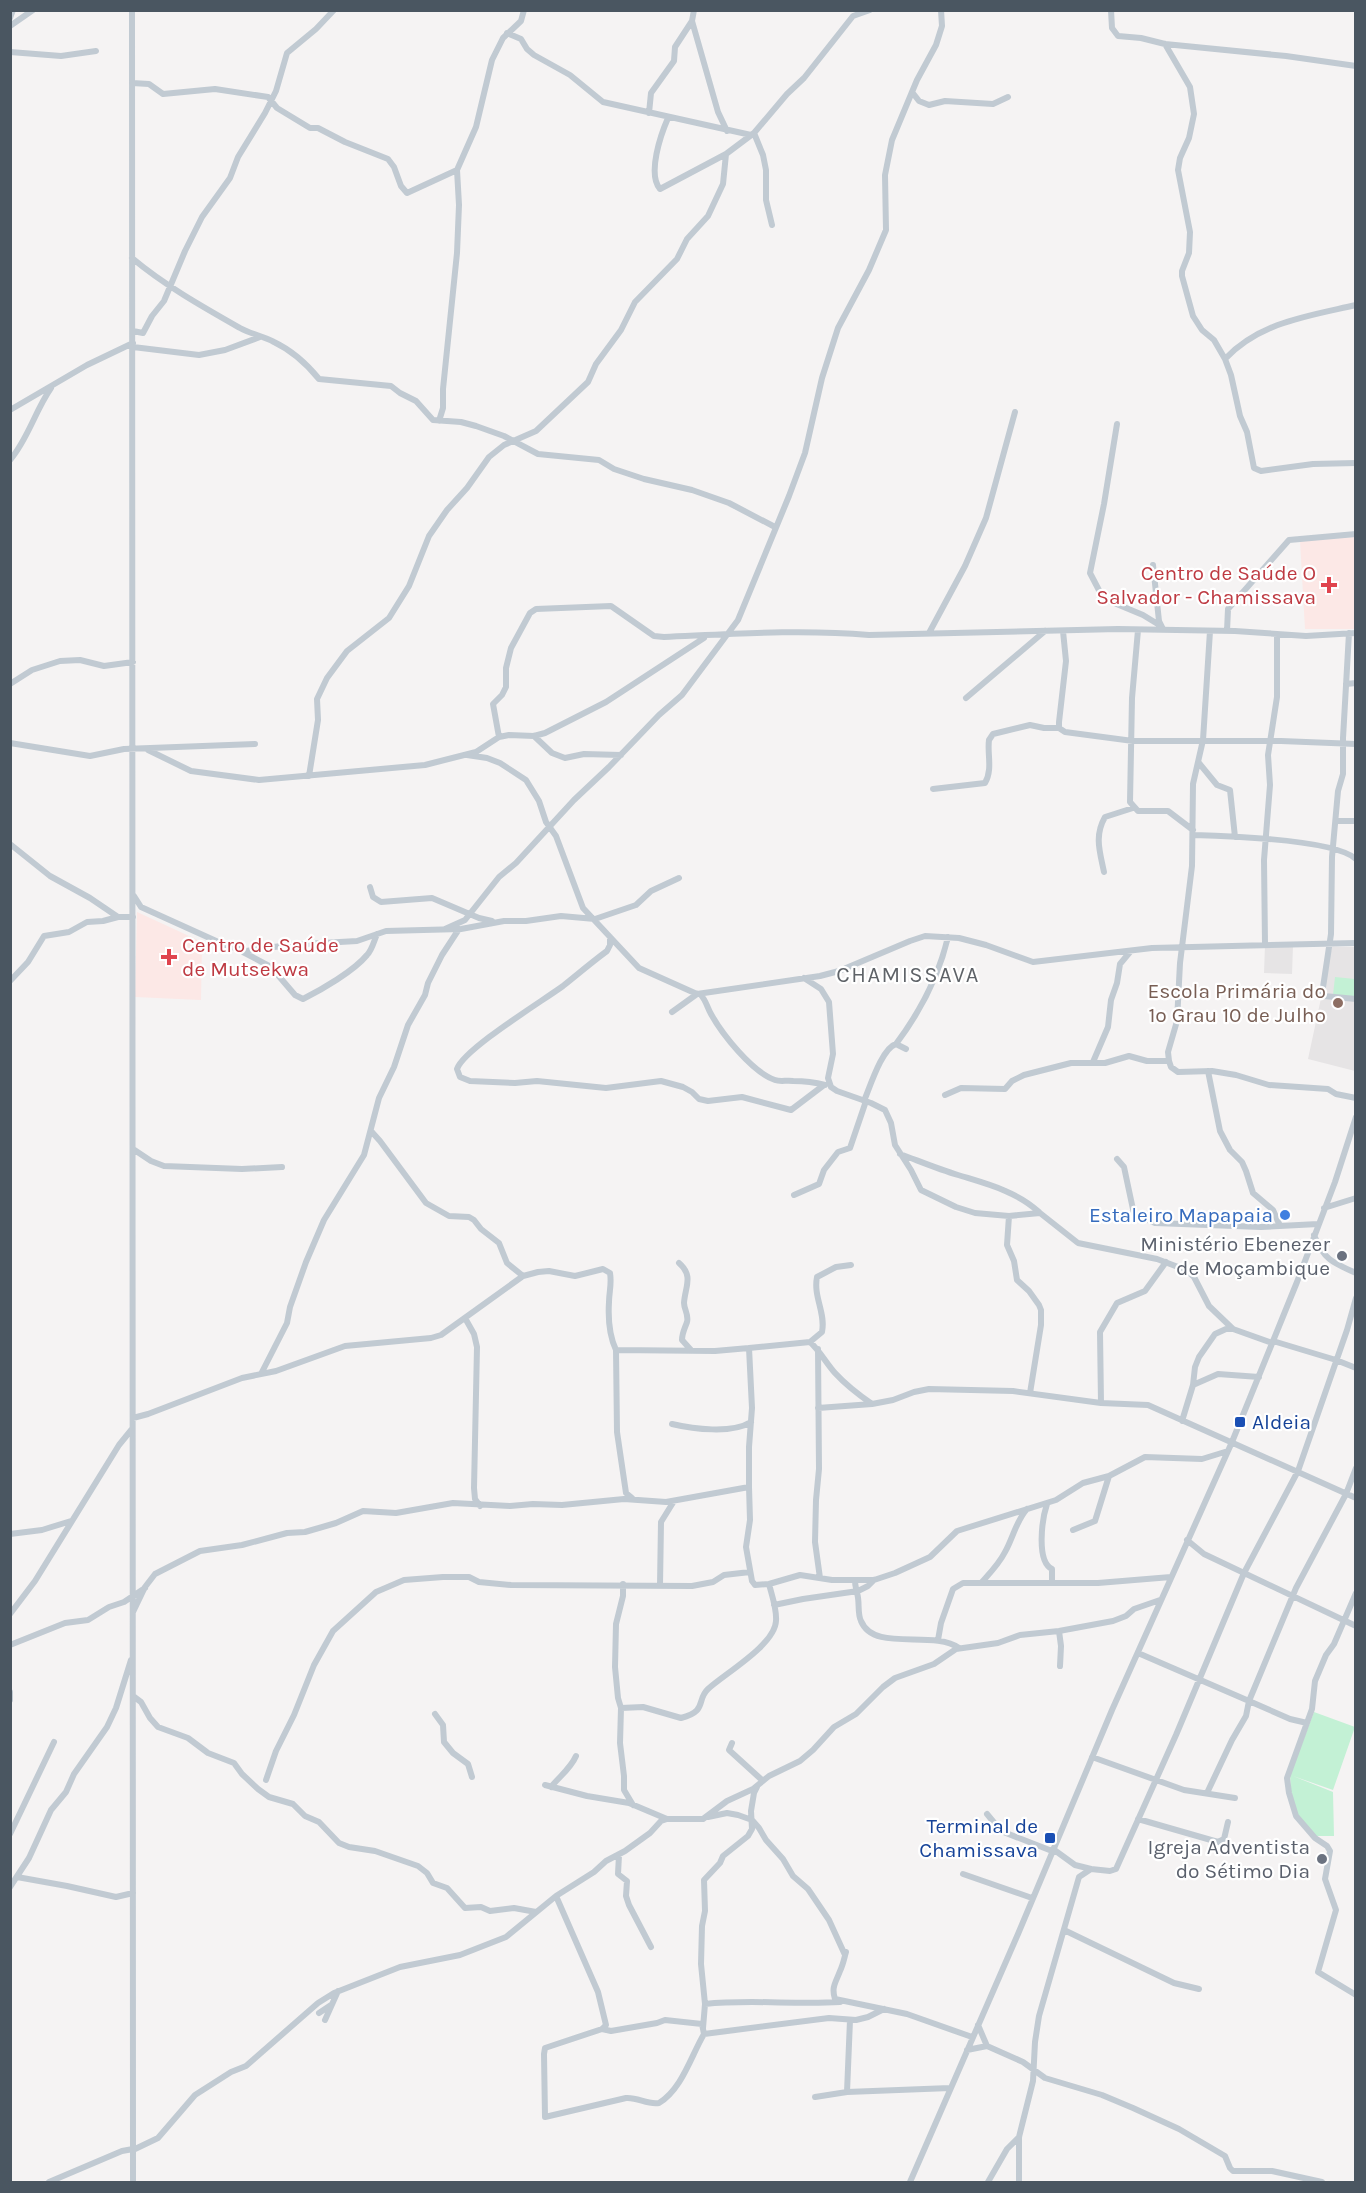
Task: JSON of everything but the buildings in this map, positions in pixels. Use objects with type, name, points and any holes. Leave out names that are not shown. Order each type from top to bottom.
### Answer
[{"type":"street","points":[[10,18],[13,10]]},
{"type":"street","points":[[10,26],[33,10]]},
{"type":"street","points":[[132,10],[133,2182]]},
{"type":"street","points":[[132,331],[143,333],[152,316],[164,301],[202,217],[230,178],[238,157],[271,101],[287,53],[316,29],[334,10]]},
{"type":"street","points":[[439,420],[443,408],[443,380],[457,254],[459,205],[457,170],[469,146],[482,110],[492,60],[507,33],[521,21],[524,10]]},
{"type":"street","points":[[649,113],[651,93],[674,61],[675,47],[692,21],[694,10]]},
{"type":"street","points":[[668,118],[662,130],[657,151],[658,188],[664,188],[687,173],[726,154],[752,134],[804,78],[850,19],[857,12],[870,10]]},
{"type":"street","points":[[445,929],[458,924],[470,914],[499,877],[516,863],[549,826],[659,715],[682,695],[738,621],[805,453],[833,341],[869,270],[886,230],[885,175],[892,140],[912,92],[936,45],[942,26],[941,10]]},
{"type":"street","points":[[1111,10],[1114,34],[1165,44],[1286,56],[1356,66]]},
{"type":"street","points":[[692,21],[718,112],[727,130]]},
{"type":"street","points":[[507,33],[521,39],[534,55],[570,75],[603,102],[668,118],[752,134]]},
{"type":"street","points":[[1165,44],[1190,87],[1194,114],[1178,171],[1190,232],[1189,253],[1182,276],[1193,316],[1202,330],[1214,340],[1225,359],[1240,416],[1247,432],[1254,468],[1256,470],[1312,464],[1356,463]]},
{"type":"street","points":[[10,52],[61,56],[96,51]]},
{"type":"street","points":[[132,83],[149,84],[163,94],[215,89],[268,97],[277,108],[310,128],[318,128],[345,142],[388,159],[394,167],[401,186],[407,192],[457,170]]},
{"type":"street","points":[[912,92],[920,101],[929,105],[945,102],[993,104],[1008,97]]},
{"type":"street","points":[[752,134],[763,155],[766,170],[766,200],[772,225]]},
{"type":"street","points":[[309,776],[318,722],[317,699],[327,678],[347,651],[389,618],[409,586],[429,536],[489,457],[513,441],[536,431],[588,382],[596,364],[621,330],[634,303],[676,259],[687,240],[708,216],[723,184],[726,154]]},
{"type":"street","points":[[132,258],[215,314],[260,337],[273,341],[300,357],[319,379],[391,386],[417,401],[431,419],[469,424],[513,441],[538,454],[597,459],[614,469],[644,479],[692,490],[729,502],[775,527]]},
{"type":"street","points":[[1225,359],[1249,338],[1269,328],[1301,316],[1356,304]]},
{"type":"street","points":[[10,410],[87,365],[133,345],[199,354],[225,350],[260,337]]},
{"type":"street","points":[[10,460],[22,446],[38,408],[52,386]]},
{"type":"street","points":[[929,633],[986,518],[1015,412]]},
{"type":"street","points":[[1117,424],[1090,573],[1102,596],[1107,600],[1143,615],[1163,628]]},
{"type":"street","points":[[1227,631],[1228,609],[1289,540],[1356,534]]},
{"type":"street","points":[[1153,565],[1163,628]]},
{"type":"street","points":[[499,737],[493,704],[506,687],[506,668],[511,648],[530,613],[536,609],[610,606],[654,636],[775,633],[869,635],[1163,628],[1306,636],[1352,633],[1347,660],[1343,774],[1338,791],[1333,848],[1330,943],[1323,995],[1356,999]]},
{"type":"street","points":[[1138,630],[1132,698],[1133,741],[1130,802],[1133,808],[1138,811],[1168,811],[1193,832],[1266,838],[1333,848],[1356,859]]},
{"type":"street","points":[[966,698],[1046,631]]},
{"type":"street","points":[[1059,728],[1066,662],[1064,631]]},
{"type":"street","points":[[1210,631],[1203,740],[1193,784],[1192,866],[1180,963],[1177,1021],[1168,1052],[1168,1061],[1178,1072],[1208,1071],[1236,1075],[1269,1085],[1328,1089],[1336,1094],[1356,1098]]},
{"type":"street","points":[[1265,944],[1266,838],[1269,814],[1268,755],[1278,697],[1277,634]]},
{"type":"street","points":[[148,750],[191,771],[259,780],[425,765],[467,755],[499,737],[534,736],[545,733],[606,702],[700,640],[710,636]]},
{"type":"street","points":[[1347,660],[1356,659]]},
{"type":"street","points":[[10,684],[32,670],[60,661],[80,660],[104,666],[133,662]]},
{"type":"street","points":[[1346,684],[1356,683]]},
{"type":"street","points":[[933,789],[985,783],[988,778],[990,760],[989,740],[993,734],[1030,725],[1133,741],[1203,740],[1356,744]]},
{"type":"street","points":[[534,736],[558,756],[621,754]]},
{"type":"street","points":[[124,749],[133,739]]},
{"type":"street","points":[[10,743],[90,756],[124,749],[148,750],[255,744]]},
{"type":"street","points":[[467,755],[487,758],[526,780],[556,836],[583,908],[639,968],[698,994],[704,999],[712,1016],[729,1040],[762,1072],[776,1080],[812,1082],[827,1086],[880,1107],[886,1112],[891,1123],[894,1142],[900,1154],[924,1192],[966,1211],[1009,1216],[1040,1213]]},
{"type":"street","points":[[1199,763],[1217,784],[1230,790],[1235,837]]},
{"type":"street","points":[[1104,872],[1098,840],[1100,826],[1105,817],[1133,808]]},
{"type":"street","points":[[1336,820],[1356,821]]},
{"type":"street","points":[[10,844],[50,876],[90,898],[118,917]]},
{"type":"street","points":[[241,951],[288,945],[357,941],[386,931],[459,929],[495,922],[526,921],[561,916],[595,919],[636,905],[651,891],[679,878]]},
{"type":"street","points":[[370,887],[373,897],[381,902],[432,898],[495,922]]},
{"type":"street","points":[[133,892],[141,907],[241,951],[271,967],[295,995],[303,999],[323,988],[362,960],[369,952],[377,934]]},
{"type":"street","points":[[133,915],[136,908],[141,907]]},
{"type":"street","points":[[10,981],[27,964],[44,936],[69,932],[87,922],[133,915]]},
{"type":"street","points":[[262,1372],[287,1323],[290,1307],[306,1262],[324,1220],[358,1167],[368,1144],[379,1098],[397,1059],[408,1025],[425,995],[437,964],[459,929]]},
{"type":"street","points":[[610,937],[607,951],[562,986],[503,1026],[462,1059],[457,1069],[460,1077],[470,1081],[515,1083],[537,1081],[606,1088],[661,1081],[683,1087],[699,1099],[708,1101],[742,1097],[788,1110],[793,1109],[827,1086],[833,1049],[829,1002],[821,989],[803,978]]},
{"type":"street","points":[[672,1012],[698,994],[838,971],[919,937],[948,937],[986,945],[1033,962],[1152,948],[1356,943]]},
{"type":"street","points":[[794,1195],[819,1184],[824,1170],[838,1152],[850,1148],[865,1101],[882,1061],[891,1046],[896,1044],[909,1027],[937,974],[948,937]]},
{"type":"street","points":[[1093,1062],[1108,1028],[1120,964],[1130,951]]},
{"type":"street","points":[[896,1044],[906,1049]]},
{"type":"street","points":[[945,1095],[962,1088],[1005,1089],[1012,1081],[1031,1073],[1071,1063],[1105,1063],[1129,1056],[1168,1061]]},
{"type":"street","points":[[1208,1071],[1220,1131],[1230,1150],[1242,1162],[1253,1193],[1273,1210],[1280,1226]]},
{"type":"street","points":[[910,2182],[1160,1600],[1232,1442],[1273,1342],[1356,1117]]},
{"type":"street","points":[[371,1131],[426,1203],[449,1216],[470,1217],[474,1220],[481,1229],[499,1243],[507,1263],[523,1276]]},
{"type":"street","points":[[133,1149],[157,1164],[165,1166],[242,1169],[282,1167]]},
{"type":"street","points":[[900,1154],[943,1170],[986,1182],[1018,1197],[1078,1243],[1166,1262],[1191,1274],[1209,1306],[1233,1329]]},
{"type":"street","points":[[1116,1159],[1124,1167],[1129,1199],[1136,1216],[1155,1223],[1280,1226],[1318,1224]]},
{"type":"street","points":[[1324,1208],[1356,1198]]},
{"type":"street","points":[[1009,1216],[1007,1245],[1014,1261],[1017,1280],[1040,1305],[1042,1318],[1030,1393]]},
{"type":"street","points":[[1314,1234],[1328,1259],[1356,1273]]},
{"type":"street","points":[[1101,1404],[1100,1332],[1117,1303],[1145,1292],[1166,1262]]},
{"type":"street","points":[[679,1263],[684,1268],[688,1280],[684,1305],[688,1319],[682,1333],[682,1340],[692,1350]]},
{"type":"street","points":[[616,1350],[715,1351],[810,1342],[822,1332],[824,1324],[816,1295],[817,1277],[836,1267],[851,1265]]},
{"type":"street","points":[[133,1418],[262,1372],[284,1368],[345,1346],[431,1338],[441,1335],[523,1276],[549,1271],[575,1276],[603,1269],[610,1273],[612,1282],[609,1326],[616,1350],[617,1432],[626,1493],[635,1499]]},
{"type":"street","points":[[987,1814],[1001,1831],[1053,1850],[1074,1865],[1110,1871],[1116,1869],[1244,1573],[1298,1471],[1356,1298]]},
{"type":"street","points":[[465,1318],[474,1334],[477,1347],[474,1488],[480,1506]]},
{"type":"street","points":[[1182,1421],[1193,1386],[1197,1361],[1208,1347],[1211,1338],[1226,1329],[1233,1329],[1356,1368]]},
{"type":"street","points":[[810,1342],[851,1389],[872,1404]]},
{"type":"street","points":[[749,1348],[752,1408],[750,1520],[746,1547],[750,1572],[755,1585],[769,1584],[800,1575],[874,1580],[894,1574],[930,1557],[957,1531],[1047,1504],[1065,1496],[1083,1483],[1109,1476],[1145,1458],[1156,1456],[1186,1460],[1210,1458],[1228,1451]]},
{"type":"street","points":[[818,1349],[819,1469],[815,1542],[820,1578]]},
{"type":"street","points":[[1193,1386],[1218,1374],[1259,1377]]},
{"type":"street","points":[[818,1408],[872,1404],[929,1389],[1030,1393],[1101,1404],[1148,1405],[1356,1498]]},
{"type":"street","points":[[672,1424],[692,1428],[728,1428],[740,1427],[751,1422]]},
{"type":"street","points":[[10,1614],[35,1581],[119,1445],[133,1429]]},
{"type":"street","points":[[1207,1793],[1246,1716],[1249,1701],[1294,1596],[1346,1494],[1356,1468]]},
{"type":"street","points":[[1073,1530],[1095,1521],[1109,1476]]},
{"type":"street","points":[[133,1609],[155,1574],[200,1551],[242,1545],[287,1533],[305,1532],[336,1523],[358,1512],[369,1510],[396,1513],[453,1503],[480,1506],[562,1505],[635,1499],[674,1502],[749,1487]]},
{"type":"street","points":[[660,1586],[661,1522],[674,1502]]},
{"type":"street","points":[[1047,1504],[1042,1527],[1043,1558],[1045,1564],[1052,1569],[1052,1583]]},
{"type":"street","points":[[981,1583],[1001,1560],[1027,1509]]},
{"type":"street","points":[[10,1534],[42,1530],[71,1521]]},
{"type":"street","points":[[1187,1540],[1204,1554],[1356,1626]]},
{"type":"street","points":[[266,1780],[276,1751],[294,1715],[314,1665],[333,1631],[376,1592],[404,1581],[443,1577],[469,1577],[479,1582],[511,1585],[660,1586],[702,1584],[724,1575],[750,1572]]},
{"type":"street","points":[[938,1640],[941,1623],[953,1588],[959,1584],[1098,1582],[1171,1577]]},
{"type":"street","points":[[855,1580],[860,1620],[875,1636],[903,1640],[938,1640],[959,1648]]},
{"type":"street","points":[[774,1605],[856,1591],[863,1589],[874,1580]]},
{"type":"street","points":[[623,1584],[614,1647],[618,1698],[621,1708],[620,1743],[624,1790],[633,1805]]},
{"type":"street","points":[[621,1708],[643,1707],[681,1718],[696,1712],[708,1688],[744,1662],[763,1645],[775,1629],[774,1605],[769,1584]]},
{"type":"street","points":[[10,1645],[65,1623],[88,1620],[145,1587]]},
{"type":"street","points":[[1356,1593],[1315,1681],[1312,1709],[1287,1778],[1293,1808],[1300,1823],[1315,1838],[1330,1848],[1325,1879],[1336,1910],[1318,1972],[1356,1995]]},
{"type":"street","points":[[126,1600],[133,1609]]},
{"type":"street","points":[[708,1817],[727,1801],[809,1754],[834,1727],[856,1714],[888,1683],[934,1664],[952,1651],[998,1643],[1020,1635],[1059,1631],[1113,1621],[1126,1616],[1134,1609],[1160,1600]]},
{"type":"street","points":[[1059,1631],[1060,1666]]},
{"type":"street","points":[[1138,1653],[1290,1719],[1307,1723]]},
{"type":"street","points":[[10,1887],[29,1858],[51,1810],[66,1792],[74,1774],[107,1726],[116,1708],[133,1657]]},
{"type":"street","points":[[10,1692],[10,1700]]},
{"type":"street","points":[[133,1696],[141,1702],[158,1727],[188,1738],[203,1750],[234,1763],[258,1789],[269,1797],[293,1804],[305,1816],[319,1822],[339,1843],[375,1851],[418,1866],[427,1873],[433,1883],[447,1888],[465,1908],[481,1907],[490,1911],[514,1908],[536,1912]]},
{"type":"street","points":[[435,1714],[442,1723],[444,1742],[453,1753],[468,1764],[472,1777]]},
{"type":"street","points":[[10,1834],[54,1742]]},
{"type":"street","points":[[732,1743],[729,1750],[731,1753],[745,1763],[760,1783]]},
{"type":"street","points":[[576,1756],[571,1767],[548,1786],[633,1805],[667,1819]]},
{"type":"street","points":[[1092,1757],[1184,1790],[1235,1798]]},
{"type":"street","points":[[704,2031],[702,2024],[665,2020],[611,2031],[602,2030],[545,2048],[545,2117],[626,2097],[659,2103],[675,2087],[704,2031],[705,2004],[701,1964],[702,1926],[705,1911],[704,1880],[727,1852],[748,1836],[752,1829],[754,1793],[760,1783]]},
{"type":"street","points":[[49,2182],[116,2153],[133,2149],[158,2138],[199,2091],[246,2066],[318,2003],[338,1991],[400,1967],[460,1955],[506,1937],[556,1896],[594,1872],[606,1861],[619,1855],[650,1833],[661,1821],[667,1819],[697,1820],[727,1813],[752,1820],[783,1859],[793,1876],[808,1890],[829,1920],[846,1954],[834,1983],[835,1999],[841,2002]]},
{"type":"street","points":[[1138,1819],[1218,1842],[1224,1839],[1227,1822]]},
{"type":"street","points":[[619,1855],[618,1874],[627,1881],[626,1896],[629,1905],[651,1947]]},
{"type":"street","points":[[1019,2182],[1019,2137],[1035,2070],[1035,2042],[1039,2016],[1079,1877],[1074,1865]]},
{"type":"street","points":[[1079,1877],[1091,1869]]},
{"type":"street","points":[[963,1874],[1032,1898]]},
{"type":"street","points":[[17,1877],[116,1898],[133,1893]]},
{"type":"street","points":[[556,1896],[598,1992],[606,2025],[602,2030]]},
{"type":"street","points":[[1064,1930],[1174,1983],[1200,1989]]},
{"type":"street","points":[[325,2020],[338,1991]]},
{"type":"street","points":[[705,2004],[841,2002],[885,2008],[972,2037]]},
{"type":"street","points":[[319,2013],[332,2005]]},
{"type":"street","points":[[704,2031],[829,2018],[850,2020],[868,2017],[885,2008]]},
{"type":"street","points":[[847,2092],[850,2020]]},
{"type":"street","points":[[978,2025],[987,2046]]},
{"type":"street","points":[[967,2050],[987,2046],[1023,2062],[1045,2078],[1102,2095],[1179,2129],[1225,2156],[1233,2171],[1272,2171],[1322,2182]]},
{"type":"street","points":[[815,2097],[847,2092],[950,2088]]},
{"type":"street","points":[[988,2182],[1007,2149],[1019,2137]]},
{"type":"shaded area","name":"Centro de Saúde O Salvador - Chamissava","points":[[1355,537],[1355,629],[1305,629],[1300,541]]},
{"type":"shaded area","name":"Centro de Saúde de Mutsekwa","points":[[137,912],[202,942],[201,1000],[135,997]]},
{"type":"shaded area","points":[[1265,945],[1293,946],[1292,974],[1264,973]]},
{"type":"shaded area","name":"Escola Primária do 1o Grau 10 de Julho","points":[[1332,947],[1355,947],[1355,1071],[1308,1059]]},
{"type":"green space","points":[[1335,977],[1355,979],[1355,997],[1333,995]]},
{"type":"green space","points":[[1314,1712],[1355,1727],[1333,1790],[1293,1776],[1333,1792],[1334,1836],[1315,1836],[1298,1817],[1291,1792],[1290,1775]]},
{"type":"place","name":"Centro de Saúde O Salvador - Chamissava","points":[[1329,585]]},
{"type":"place","name":"Centro de Saúde de Mutsekwa","points":[[169,957]]},
{"type":"place","name":"Escola Primária do 1o Grau 10 de Julho","points":[[1338,1003]]},
{"type":"place","name":"Estaleiro Mapapaia","points":[[1285,1215]]},
{"type":"place","name":"Ministério Ebenezer de Moçambique","points":[[1342,1256]]},
{"type":"place","name":"Aldeia","points":[[1240,1422]]},
{"type":"place","name":"Terminal de Chamissava","points":[[1050,1838]]},
{"type":"place","name":"Igreja Adventista do Sétimo Dia","points":[[1322,1859]]},
{"type":"district","name":"CHAMISSAVA","points":[[908,974]]}]
